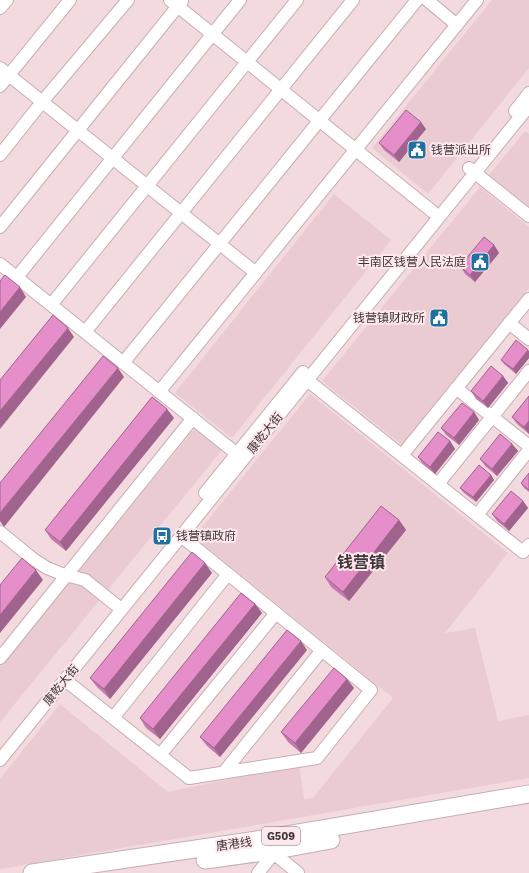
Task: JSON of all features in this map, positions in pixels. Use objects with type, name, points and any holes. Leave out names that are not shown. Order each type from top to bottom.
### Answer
[{"type":"highway","name":"唐港线","points":[[32,873],[269,848],[529,794]]},
{"type":"highway","name":"唐港线","points":[[110,873],[529,804]]},
{"type":"street","points":[[0,8],[7,0]]},
{"type":"street","points":[[0,86],[4,72],[70,0]]},
{"type":"street","points":[[0,155],[42,102],[128,0]]},
{"type":"street","points":[[17,277],[240,0]]},
{"type":"street","points":[[51,305],[297,0]]},
{"type":"street","points":[[85,332],[353,0]]},
{"type":"street","points":[[123,363],[417,0]]},
{"type":"street","points":[[427,0],[457,25]]},
{"type":"street","points":[[159,392],[477,0]]},
{"type":"street","points":[[0,227],[78,130],[176,2],[212,34],[433,212]]},
{"type":"street","points":[[4,72],[256,273]]},
{"type":"street","name":"康乾大街","points":[[0,747],[237,454],[304,377],[472,170],[529,93]]},
{"type":"street","name":"康乾大街","points":[[0,760],[181,536],[433,212],[529,106]]},
{"type":"street","points":[[472,170],[529,216]]},
{"type":"street","points":[[0,264],[237,454]]},
{"type":"street","points":[[402,455],[529,299]]},
{"type":"street","points":[[509,323],[529,340]]},
{"type":"street","points":[[438,484],[529,371]]},
{"type":"street","points":[[304,377],[523,552],[529,545]]},
{"type":"street","points":[[456,388],[529,446]]},
{"type":"street","points":[[0,658],[193,418]]},
{"type":"street","points":[[477,515],[529,450]]},
{"type":"street","points":[[0,532],[33,559],[47,568],[62,574],[85,580],[116,605]]},
{"type":"street","points":[[65,680],[189,778],[317,758],[372,690],[181,536]]},
{"type":"street","points":[[113,718],[228,574]]},
{"type":"street","points":[[160,755],[276,613]]},
{"type":"street","points":[[224,772],[322,650]]},
{"type":"street","points":[[258,873],[269,848],[298,873]]},
{"type":"shaded area","points":[[492,0],[529,0],[529,68],[428,194],[372,148]]},
{"type":"shaded area","points":[[525,131],[529,134],[529,208],[489,175]]},
{"type":"shaded area","points":[[480,187],[529,227],[529,288],[402,445],[322,381]]},
{"type":"shaded area","points":[[334,194],[391,240],[232,438],[175,393]]},
{"type":"shaded area","points":[[310,394],[508,553],[445,633],[475,628],[498,721],[529,715],[529,778],[0,869],[0,779],[60,704],[168,792],[299,764],[304,799],[313,798],[393,698],[194,537]]},
{"type":"shaded area","points":[[195,428],[222,450],[0,722],[0,666]]},
{"type":"building","points":[[406,110],[421,122],[394,155],[379,143]]},
{"type":"building","points":[[484,237],[494,245],[470,275],[460,266]]},
{"type":"building","points":[[5,275],[20,287],[0,312],[0,281]]},
{"type":"building","points":[[53,315],[68,328],[0,411],[0,380]]},
{"type":"building","points":[[516,340],[528,350],[513,369],[501,360]]},
{"type":"building","points":[[103,356],[118,368],[0,513],[0,483]]},
{"type":"building","points":[[491,366],[503,376],[483,401],[471,391]]},
{"type":"building","points":[[529,396],[529,421],[524,427],[512,417]]},
{"type":"building","points":[[152,397],[167,409],[60,542],[45,530]]},
{"type":"building","points":[[462,403],[474,412],[454,438],[441,428]]},
{"type":"building","points":[[438,432],[450,441],[430,467],[418,457]]},
{"type":"building","points":[[500,434],[512,444],[492,469],[480,459]]},
{"type":"building","points":[[479,465],[491,475],[473,497],[460,488]]},
{"type":"building","points":[[529,473],[529,490],[521,483]]},
{"type":"building","points":[[511,491],[523,501],[504,524],[492,514]]},
{"type":"building","points":[[381,506],[399,520],[343,592],[325,577]]},
{"type":"building","points":[[192,552],[205,563],[104,689],[90,678]]},
{"type":"building","points":[[22,558],[36,570],[0,615],[0,585]]},
{"type":"building","points":[[241,593],[255,604],[153,729],[140,718]]},
{"type":"building","points":[[287,630],[301,641],[214,748],[200,737]]},
{"type":"building","points":[[334,668],[347,679],[295,743],[281,732]]},
{"type":"place","name":"钱营派出所","points":[[417,150]]},
{"type":"place","name":"丰南区钱营人民法庭","points":[[480,262]]},
{"type":"place","name":"钱营镇财政所","points":[[439,318]]},
{"type":"place","name":"钱营镇政府","points":[[162,536]]},
{"type":"district","name":"钱营镇","points":[[361,562]]}]
